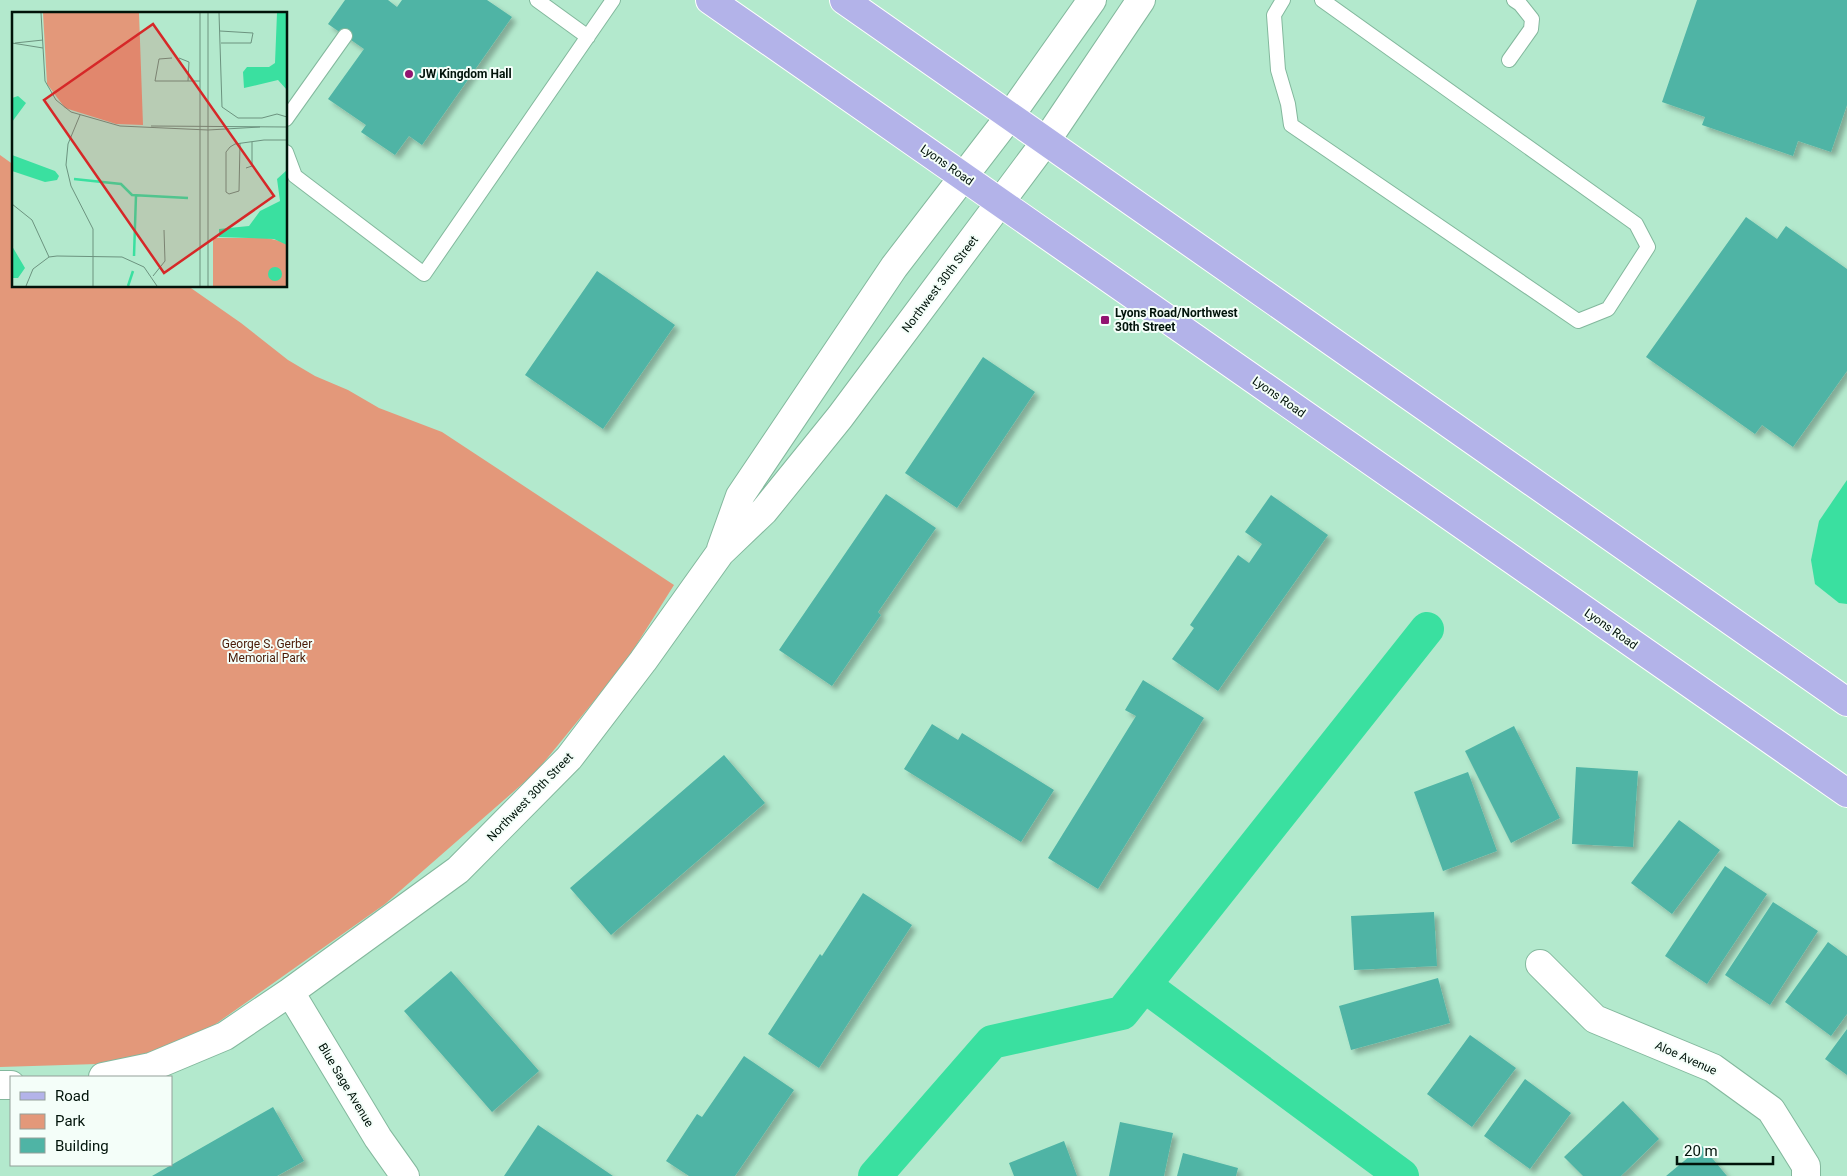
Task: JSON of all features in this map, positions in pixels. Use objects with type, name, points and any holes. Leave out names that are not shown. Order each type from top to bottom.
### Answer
[{"type":"main road","name":"Lyons Road","points":[[710,0],[1847,793]]},
{"type":"main road","points":[[844,0],[1847,702]]},
{"type":"street","name":"Northwest 30th Street","points":[[720,552],[740,496],[894,267],[1010,116],[1092,0]]},
{"type":"street","name":"Northwest 30th Street","points":[[108,1076],[151,1067],[225,1036],[290,992],[458,870],[569,758],[643,661],[720,552],[764,511],[840,417],[1046,141],[1141,0]]},
{"type":"street","name":"Aloe Avenue","points":[[1540,964],[1595,1019],[1714,1068],[1771,1110],[1806,1166],[1806,1176]]},
{"type":"street","name":"Blue Sage Avenue","points":[[290,992],[378,1138],[405,1176]]},
{"type":"lane","points":[[537,0],[588,37]]},
{"type":"lane","points":[[288,157],[295,176],[424,274],[613,0]]},
{"type":"lane","points":[[1283,0],[1274,15],[1278,70],[1288,104],[1291,125],[1578,321],[1608,309],[1648,247],[1636,224],[1322,0]]},
{"type":"lane","points":[[1509,60],[1531,29],[1532,19],[1520,4],[1514,0]]},
{"type":"lane","points":[[288,116],[345,36]]},
{"type":"green space","name":"George S. Gerber Memorial Park","points":[[0,155],[12,164],[12,288],[191,288],[241,323],[288,360],[315,376],[348,390],[379,408],[442,432],[674,585],[625,663],[536,772],[385,904],[162,1062],[0,1067]]},
{"type":"shaded area","points":[[1847,480],[1847,604],[1839,603],[1815,584],[1811,560],[1819,521]]},
{"type":"building","name":"JW Kingdom Hall","points":[[345,0],[388,0],[397,7],[402,0],[487,0],[512,17],[422,145],[409,136],[395,155],[361,132],[366,125],[328,99],[364,49],[328,24]]},
{"type":"building","points":[[1697,0],[1847,0],[1847,105],[1831,152],[1798,141],[1793,156],[1702,125],[1705,117],[1662,102]]},
{"type":"building","points":[[1746,217],[1777,239],[1786,226],[1847,269],[1847,371],[1793,447],[1762,425],[1755,434],[1646,357]]},
{"type":"building","points":[[597,271],[675,325],[603,429],[525,375]]},
{"type":"building","points":[[983,357],[1035,392],[957,508],[905,473]]},
{"type":"building","points":[[886,494],[936,528],[878,612],[881,615],[832,686],[779,650]]},
{"type":"building","points":[[1271,495],[1328,535],[1218,691],[1172,659],[1194,628],[1190,625],[1238,555],[1249,563],[1262,544],[1245,532]]},
{"type":"building","points":[[1143,680],[1204,718],[1098,889],[1048,858],[1136,716],[1125,710]]},
{"type":"building","points":[[932,724],[958,740],[962,733],[1054,790],[1021,842],[904,769]]},
{"type":"building","points":[[1514,726],[1560,818],[1511,843],[1465,751]]},
{"type":"building","points":[[724,755],[765,803],[611,935],[570,888]]},
{"type":"building","points":[[1576,767],[1638,771],[1633,847],[1572,844]]},
{"type":"building","points":[[1468,772],[1497,851],[1443,871],[1414,792]]},
{"type":"building","points":[[1679,820],[1720,850],[1672,914],[1631,883]]},
{"type":"building","points":[[1725,866],[1767,894],[1707,984],[1665,956]]},
{"type":"building","points":[[863,893],[912,925],[819,1068],[768,1034],[820,954],[822,956]]},
{"type":"building","points":[[1773,902],[1818,931],[1770,1005],[1725,975]]},
{"type":"building","points":[[1434,912],[1437,966],[1354,970],[1351,916]]},
{"type":"building","points":[[1828,942],[1847,956],[1847,1014],[1831,1036],[1785,1002]]},
{"type":"building","points":[[451,971],[539,1071],[492,1112],[404,1011]]},
{"type":"building","points":[[1438,978],[1450,1023],[1351,1050],[1339,1006]]},
{"type":"building","points":[[1847,1029],[1847,1075],[1825,1059]]},
{"type":"building","points":[[1470,1035],[1516,1068],[1472,1127],[1427,1094]]},
{"type":"building","points":[[744,1056],[794,1090],[735,1176],[689,1176],[666,1161],[697,1114],[702,1117]]},
{"type":"building","points":[[1525,1079],[1571,1113],[1530,1169],[1484,1136]]},
{"type":"building","points":[[1623,1101],[1659,1139],[1621,1176],[1583,1176],[1564,1157]]},
{"type":"building","points":[[273,1107],[304,1161],[277,1176],[152,1176]]},
{"type":"building","points":[[1120,1122],[1173,1133],[1164,1176],[1109,1176]]},
{"type":"building","points":[[538,1125],[613,1176],[504,1176]]},
{"type":"building","points":[[1064,1141],[1077,1176],[1014,1176],[1009,1163]]},
{"type":"building","points":[[1702,1146],[1727,1176],[1666,1176]]},
{"type":"building","points":[[1183,1153],[1238,1168],[1236,1176],[1177,1176]]},
{"type":"waterway","points":[[875,1176],[992,1042],[1122,1013],[1427,629]]},
{"type":"waterway","points":[[1144,985],[1402,1176]]},
{"type":"place","name":"JW Kingdom Hall","points":[[409,74]]},
{"type":"place","name":"Lyons Road/Northwest 30th Street","points":[[1105,320]]}]
